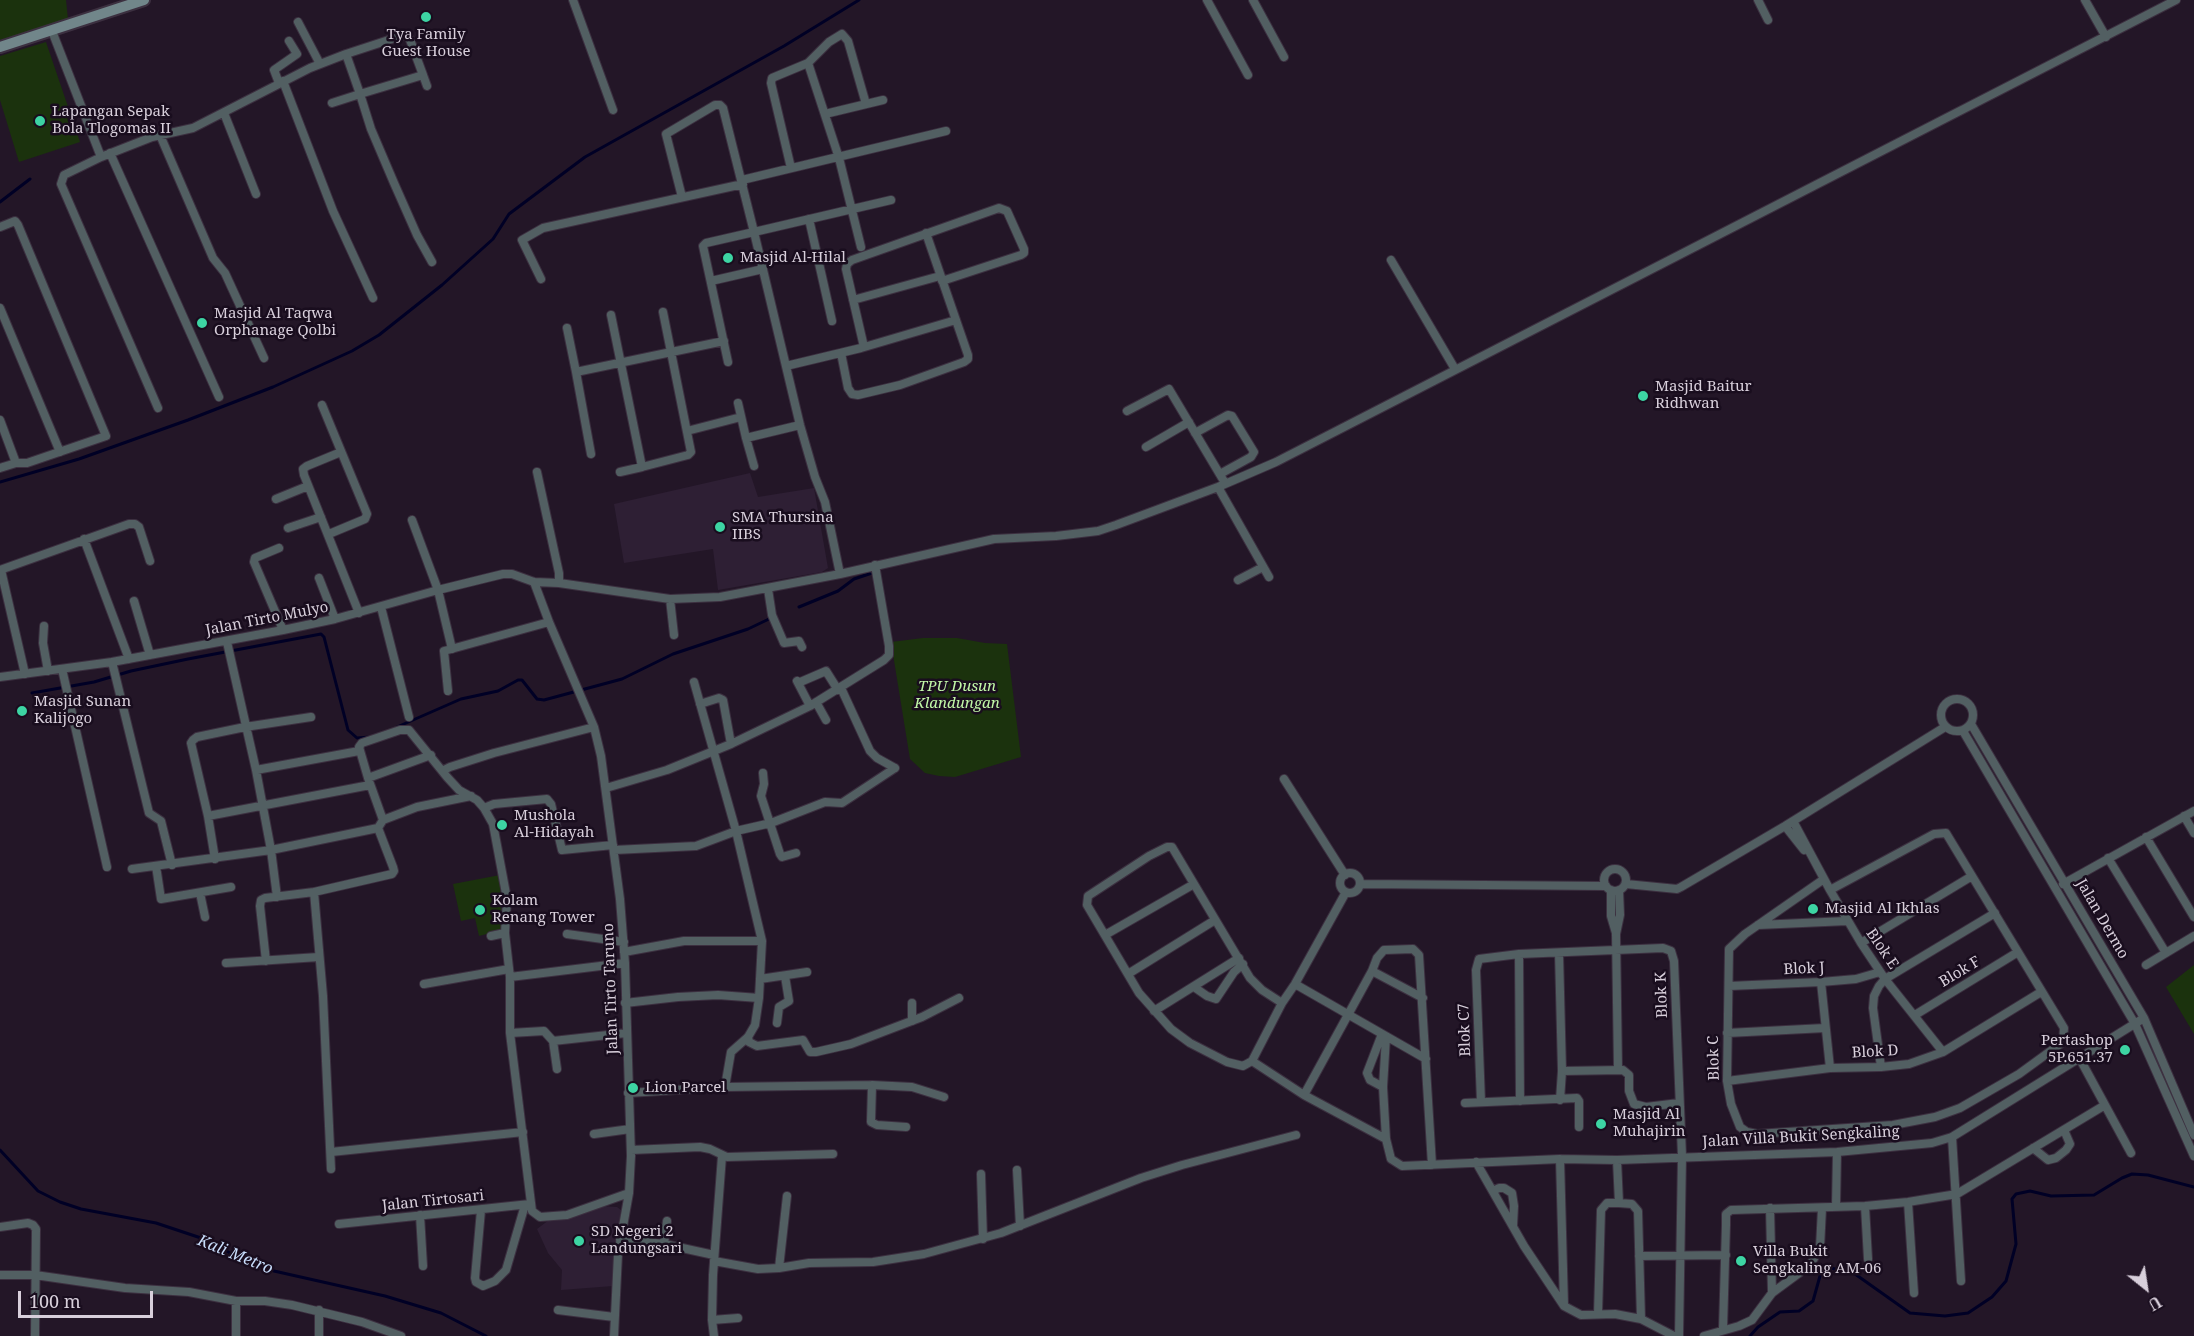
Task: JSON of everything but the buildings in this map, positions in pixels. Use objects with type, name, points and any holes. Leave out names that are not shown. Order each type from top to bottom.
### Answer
[{"type":"main road","points":[[0,47],[144,0]]},
{"type":"street","points":[[573,0],[613,110]]},
{"type":"street","points":[[1253,0],[1284,57]]},
{"type":"street","points":[[1758,0],[1768,20]]},
{"type":"street","points":[[2085,0],[2106,37]]},
{"type":"street","name":"Jalan Tirto Mulyo","points":[[0,677],[150,655],[228,648],[283,630],[359,613],[504,574],[512,574],[534,582],[559,583],[670,599],[720,597],[840,574],[994,539],[1098,531],[1143,516],[1275,462],[2176,0]]},
{"type":"street","points":[[1211,1],[1248,75]]},
{"type":"street","points":[[298,21],[320,64]]},
{"type":"street","points":[[52,31],[101,157]]},
{"type":"street","points":[[791,168],[770,80],[775,75],[808,63],[829,42],[842,34],[848,41],[866,104]]},
{"type":"street","points":[[158,408],[60,184],[64,175],[110,153],[160,135],[193,128],[320,64],[404,35],[409,37],[427,86]]},
{"type":"street","points":[[289,41],[297,54],[274,70],[281,82],[333,211],[373,298]]},
{"type":"street","points":[[346,54],[371,129],[417,235],[432,262]]},
{"type":"street","points":[[808,63],[839,158],[861,248]]},
{"type":"street","points":[[332,103],[423,75]]},
{"type":"street","points":[[825,114],[883,100]]},
{"type":"street","points":[[682,197],[666,134],[715,105],[720,105],[723,108],[743,182],[800,425],[825,502],[840,574]]},
{"type":"street","points":[[224,113],[256,194]]},
{"type":"street","points":[[541,279],[522,242],[524,237],[543,228],[682,197],[946,131]]},
{"type":"street","points":[[160,135],[213,258],[225,273],[264,358]]},
{"type":"street","points":[[110,153],[219,397]]},
{"type":"street","points":[[728,362],[703,246],[706,243],[891,200]]},
{"type":"street","points":[[853,300],[941,279],[1021,255],[1024,249],[1003,208],[852,260],[846,269],[853,300],[864,347]]},
{"type":"street","points":[[809,219],[832,321]]},
{"type":"street","points":[[0,227],[15,221],[18,225],[106,436],[27,463],[16,463],[0,468]]},
{"type":"street","points":[[841,353],[848,388],[852,393],[858,394],[891,388],[968,359],[926,233]]},
{"type":"street","points":[[1391,260],[1455,369]]},
{"type":"street","points":[[711,281],[763,269]]},
{"type":"street","points":[[0,308],[60,452]]},
{"type":"street","points":[[620,472],[691,452],[663,312]]},
{"type":"street","points":[[611,315],[642,467]]},
{"type":"street","points":[[786,366],[864,347],[956,320]]},
{"type":"street","points":[[567,328],[591,454]]},
{"type":"street","points":[[576,372],[724,341]]},
{"type":"street","points":[[1127,411],[1168,389],[1220,474],[1221,485],[1269,577]]},
{"type":"street","points":[[738,403],[754,466]]},
{"type":"street","points":[[322,405],[367,514],[365,519],[329,534]]},
{"type":"street","points":[[1195,433],[1228,415],[1232,416],[1254,452],[1251,457],[1220,474]]},
{"type":"street","points":[[687,431],[741,417]]},
{"type":"street","points":[[0,420],[16,463]]},
{"type":"street","points":[[1146,447],[1189,422]]},
{"type":"street","points":[[746,438],[800,425]]},
{"type":"street","points":[[341,452],[303,469],[359,613]]},
{"type":"street","points":[[537,472],[559,573],[559,583]]},
{"type":"street","points":[[276,499],[308,486]]},
{"type":"street","points":[[288,528],[321,517]]},
{"type":"street","points":[[412,520],[438,590],[452,649]]},
{"type":"street","points":[[25,674],[0,570],[129,524],[139,527],[150,561]]},
{"type":"street","points":[[84,539],[129,659]]},
{"type":"street","points":[[279,548],[255,558],[254,562],[283,630]]},
{"type":"street","points":[[606,788],[667,770],[731,744],[813,704],[884,660],[889,655],[876,566]]},
{"type":"street","points":[[1238,580],[1263,567]]},
{"type":"street","points":[[319,578],[335,619]]},
{"type":"street","name":"Jalan Tirto Taruno","points":[[534,582],[594,727],[606,788],[624,942],[631,1150],[628,1193],[620,1239],[614,1336]]},
{"type":"street","points":[[768,589],[772,615],[784,644],[799,641],[802,647]]},
{"type":"street","points":[[670,599],[674,635]]},
{"type":"street","points":[[134,601],[150,655]]},
{"type":"street","points":[[381,607],[409,717]]},
{"type":"street","points":[[448,691],[444,651],[549,622]]},
{"type":"street","points":[[44,626],[43,643],[48,671]]},
{"type":"street","points":[[228,648],[256,770],[277,897]]},
{"type":"street","points":[[112,662],[149,813],[161,821],[172,865]]},
{"type":"street","points":[[62,669],[107,867]]},
{"type":"street","points":[[383,819],[358,751],[362,743],[403,729],[412,733],[446,769],[459,790],[488,806],[547,799],[562,850],[696,846],[736,831],[771,823],[825,802],[842,803],[895,768],[882,762],[870,751],[839,689],[826,671],[798,682],[826,720]]},
{"type":"street","points":[[694,682],[736,831],[762,941],[755,1025],[748,1037],[731,1052],[725,1087]]},
{"type":"street","points":[[700,704],[719,698],[723,700],[731,744]]},
{"type":"street","name":"Jalan Dermo","points":[[1945,727],[1941,718],[1946,704],[1955,699],[1969,704],[1974,714],[1971,724],[2144,1018],[2194,1136]]},
{"type":"street","points":[[215,859],[208,816],[191,743],[197,737],[311,717]]},
{"type":"street","points":[[1360,884],[1612,889],[1626,884],[1677,889],[1785,826],[1945,727],[1953,731],[1963,731],[1971,724]]},
{"type":"street","points":[[446,769],[594,727]]},
{"type":"street","points":[[1963,731],[2135,1024],[2194,1156]]},
{"type":"street","points":[[256,770],[358,751]]},
{"type":"street","points":[[208,816],[369,782],[431,755]]},
{"type":"street","points":[[763,773],[764,784],[761,796],[780,854],[782,857],[796,853]]},
{"type":"street","points":[[1284,779],[1345,875]]},
{"type":"street","points":[[132,869],[271,850],[378,828],[383,819],[417,807],[471,796]]},
{"type":"street","points":[[481,1210],[475,1278],[479,1285],[483,1286],[495,1281],[506,1270],[528,1205],[523,1132],[510,1033],[510,973],[505,933],[507,899],[488,806]]},
{"type":"street","points":[[2056,888],[2194,811]]},
{"type":"street","points":[[2184,816],[2194,833]]},
{"type":"street","name":"Blok E","points":[[1793,821],[1861,943],[1883,976],[1943,1052]]},
{"type":"street","points":[[1785,826],[1824,879]]},
{"type":"street","points":[[266,961],[261,900],[314,892],[392,874],[393,867],[378,828]]},
{"type":"street","points":[[1830,890],[1939,832],[1946,833],[2041,992]]},
{"type":"street","points":[[2146,837],[2194,917]]},
{"type":"street","points":[[1282,1003],[1256,985],[1172,848],[1161,849],[1088,896],[1087,905],[1139,993],[1154,1011],[1178,1035],[1219,1058],[1237,1066],[1243,1066],[1252,1061],[1282,1003],[1346,892]]},
{"type":"street","points":[[2108,858],[2166,953]]},
{"type":"street","points":[[2043,865],[2052,861]]},
{"type":"street","points":[[156,866],[161,899],[231,887]]},
{"type":"street","points":[[1618,1070],[1616,934],[1620,915],[1612,889],[1604,879],[1606,873],[1615,869],[1625,874],[1626,884]]},
{"type":"street","points":[[1345,875],[1354,874],[1360,879],[1355,892],[1346,892]]},
{"type":"street","points":[[1345,875],[1341,882],[1346,892]]},
{"type":"street","points":[[1861,943],[1972,876]]},
{"type":"street","name":"Blok C","points":[[1824,879],[1757,925],[1729,949],[1727,1081],[1734,1112],[1740,1127],[1747,1132],[1757,1134],[1893,1125],[1935,1118],[1960,1108],[2019,1074],[2059,1046],[2065,1036],[2064,1028],[2041,992]]},
{"type":"street","points":[[1105,935],[1194,884]]},
{"type":"street","points":[[314,892],[323,996],[331,1169]]},
{"type":"street","points":[[200,893],[205,917]]},
{"type":"street","name":"Blok J","points":[[1729,986],[1821,982],[1883,976],[1995,913]]},
{"type":"street","points":[[1128,974],[1215,920]]},
{"type":"street","points":[[1757,925],[1847,921]]},
{"type":"street","points":[[491,936],[505,933]]},
{"type":"street","points":[[567,934],[624,942]]},
{"type":"street","points":[[2146,965],[2194,936]]},
{"type":"street","points":[[624,952],[684,941],[762,941]]},
{"type":"street","points":[[1304,1095],[1377,958],[1384,950],[1396,948],[1416,950],[1420,959],[1423,998],[1432,1165]]},
{"type":"street","name":"Blok K","points":[[1482,958],[1519,954],[1663,948],[1671,951],[1674,956],[1682,1156],[1679,1336]]},
{"type":"street","name":"Blok F","points":[[1915,1015],[2018,952]]},
{"type":"street","points":[[1559,953],[1562,1071],[1560,1100]]},
{"type":"street","points":[[1519,954],[1520,1101]]},
{"type":"street","points":[[226,963],[319,957]]},
{"type":"street","name":"Blok C7","points":[[1481,1102],[1476,970],[1478,961],[1482,958]]},
{"type":"street","points":[[1154,1011],[1194,987],[1232,969],[1241,961]]},
{"type":"street","points":[[424,984],[510,973],[625,963]]},
{"type":"street","points":[[1194,987],[1216,999],[1232,969]]},
{"type":"street","points":[[1372,971],[1423,998]]},
{"type":"street","points":[[760,979],[807,972]]},
{"type":"street","points":[[777,1023],[778,1007],[789,1001],[785,976]]},
{"type":"street","points":[[1881,1067],[1873,1008],[1874,996],[1883,976]]},
{"type":"street","points":[[1821,982],[1830,1068]]},
{"type":"street","points":[[1295,984],[1426,1059]]},
{"type":"street","name":"Blok D","points":[[1727,1081],[1830,1068],[1910,1064],[1943,1052],[2041,992]]},
{"type":"street","points":[[625,1003],[718,995],[759,998]]},
{"type":"street","points":[[748,1037],[749,1042],[757,1046],[803,1040],[811,1053],[851,1044],[912,1021],[958,998]]},
{"type":"street","points":[[912,1003],[912,1021]]},
{"type":"street","name":"Jalan Villa Bukit Sengkaling","points":[[1386,1139],[1391,1159],[1402,1166],[1560,1159],[1617,1160],[1837,1152],[1932,1143],[1952,1137],[2144,1018]]},
{"type":"street","points":[[1727,1033],[1825,1028]]},
{"type":"street","points":[[510,1033],[544,1031],[553,1041],[557,1069]]},
{"type":"street","points":[[553,1041],[626,1033]]},
{"type":"street","points":[[1384,1036],[1383,1087],[1386,1139]]},
{"type":"street","points":[[1383,1087],[1370,1080],[1366,1073],[1384,1036]]},
{"type":"street","points":[[2080,1059],[2131,1153]]},
{"type":"street","points":[[1252,1061],[1304,1095],[1386,1139]]},
{"type":"street","points":[[1562,1071],[1627,1071],[1632,1101],[1638,1106],[1679,1103]]},
{"type":"street","points":[[628,1093],[725,1087],[872,1085],[912,1087],[944,1097]]},
{"type":"street","points":[[872,1085],[871,1122],[877,1125],[906,1127]]},
{"type":"street","points":[[1465,1103],[1579,1099],[1579,1127]]},
{"type":"street","points":[[1723,1329],[1726,1225],[1728,1212],[1731,1210],[1865,1206],[1957,1194],[2105,1105]]},
{"type":"street","points":[[594,1134],[630,1130]]},
{"type":"street","points":[[2033,1148],[2048,1160],[2055,1158],[2070,1144],[2064,1130]]},
{"type":"street","points":[[331,1152],[523,1132]]},
{"type":"street","points":[[620,1239],[664,1244],[758,1269],[809,1263],[873,1262],[924,1254],[983,1239],[1141,1178],[1296,1135]]},
{"type":"street","points":[[1952,1137],[1961,1281]]},
{"type":"street","points":[[631,1150],[700,1147],[710,1149],[722,1156],[833,1154]]},
{"type":"street","points":[[1836,1206],[1837,1152]]},
{"type":"street","points":[[714,1336],[712,1320],[714,1258],[722,1156]]},
{"type":"street","points":[[1560,1159],[1564,1306]]},
{"type":"street","points":[[1617,1160],[1619,1203]]},
{"type":"street","points":[[1476,1162],[1513,1226],[1564,1306],[1581,1315],[1615,1314],[1641,1318],[1674,1336]]},
{"type":"street","points":[[1017,1170],[1020,1226]]},
{"type":"street","points":[[981,1174],[983,1239]]},
{"type":"street","points":[[1493,1191],[1504,1188],[1512,1193],[1513,1226]]},
{"type":"street","points":[[528,1205],[537,1216],[567,1215],[628,1193]]},
{"type":"street","points":[[779,1268],[787,1196]]},
{"type":"street","points":[[1908,1202],[1914,1293]]},
{"type":"street","points":[[1598,1314],[1600,1210],[1607,1203],[1632,1204],[1638,1210],[1641,1318]]},
{"type":"street","name":"Jalan Tirtosari","points":[[339,1224],[528,1205]]},
{"type":"street","points":[[1865,1206],[1868,1259]]},
{"type":"street","points":[[1770,1208],[1772,1293]]},
{"type":"street","points":[[1704,1336],[1752,1320],[1772,1293],[1800,1274],[1814,1259],[1820,1248],[1822,1208]]},
{"type":"street","points":[[420,1215],[423,1266]]},
{"type":"street","points":[[664,1244],[667,1221]]},
{"type":"street","points":[[0,1227],[28,1223],[35,1227],[35,1336]]},
{"type":"street","points":[[1639,1256],[1726,1255]]},
{"type":"street","points":[[0,1275],[35,1275],[125,1288],[189,1292],[236,1301],[265,1301],[320,1310],[386,1329],[401,1336]]},
{"type":"street","points":[[236,1301],[236,1336]]},
{"type":"street","points":[[319,1336],[320,1310]]},
{"type":"street","points":[[558,1310],[614,1317]]},
{"type":"street","points":[[712,1320],[738,1318]]},
{"type":"shaded area","name":"SMA Thursina IIBS","points":[[750,473],[758,497],[814,488],[828,568],[822,572],[718,590],[713,549],[624,563],[614,504]]},
{"type":"shaded area","name":"SD Negeri 2 Landungsari","points":[[600,1206],[617,1207],[621,1210],[614,1255],[613,1286],[561,1290],[562,1270],[548,1253],[537,1229],[549,1220]]},
{"type":"green space","points":[[0,0],[66,0],[68,19],[0,40]]},
{"type":"green space","name":"Lapangan Sepak Bola Tlogomas II","points":[[46,42],[80,142],[19,162],[0,100],[0,56]]},
{"type":"green space","name":"TPU Dusun Klandungan","points":[[923,638],[957,638],[1007,644],[1021,757],[955,777],[925,773],[910,759],[891,642]]},
{"type":"green space","name":"Kolam Renang Tower","points":[[500,875],[502,930],[479,936],[475,918],[461,921],[453,884]]},
{"type":"green space","points":[[2194,965],[2194,1034],[2166,987]]},
{"type":"waterway","points":[[0,482],[79,459],[188,420],[273,387],[352,351],[379,335],[442,285],[493,239],[509,214],[585,157],[784,46],[859,0]]},
{"type":"waterway","points":[[0,202],[30,179]]},
{"type":"waterway","points":[[799,607],[838,591],[854,579],[872,573]]},
{"type":"waterway","points":[[397,727],[461,699],[498,691],[518,680],[522,680],[537,699],[544,700],[622,679],[673,654],[748,629],[769,619]]},
{"type":"waterway","points":[[32,693],[94,682],[131,671],[188,659],[321,634],[324,637],[348,730],[357,738],[371,737]]},
{"type":"waterway","name":"Kali Metro","points":[[0,1150],[38,1191],[60,1202],[81,1209],[156,1223],[201,1238],[238,1257],[274,1271],[385,1296],[441,1313],[486,1336]]},
{"type":"waterway","points":[[1750,1336],[1758,1327],[1780,1312],[1799,1311],[1813,1301],[1820,1276],[1825,1270],[1831,1268],[1855,1274],[1910,1313],[1945,1316],[1968,1313],[1992,1297],[2006,1281],[2016,1244],[2012,1199],[2016,1194],[2030,1191],[2051,1196],[2094,1195],[2132,1174],[2148,1175],[2194,1187]]},
{"type":"place","name":"Tya Family Guest House","points":[[426,17]]},
{"type":"place","name":"Lapangan Sepak Bola Tlogomas II","points":[[40,121]]},
{"type":"place","name":"Masjid Al-Hilal","points":[[728,258]]},
{"type":"place","name":"Masjid Al Taqwa Orphanage Qolbi","points":[[202,323]]},
{"type":"place","name":"Masjid Baitur Ridhwan","points":[[1643,396]]},
{"type":"place","name":"SMA Thursina IIBS","points":[[720,527]]},
{"type":"place","name":"Masjid Sunan Kalijogo","points":[[22,711]]},
{"type":"place","name":"Mushola Al-Hidayah","points":[[502,825]]},
{"type":"place","name":"Masjid Al Ikhlas","points":[[1813,909]]},
{"type":"place","name":"Kolam Renang Tower","points":[[480,910]]},
{"type":"place","name":"Pertashop 5P.651.37","points":[[2125,1050]]},
{"type":"place","name":"Lion Parcel","points":[[633,1088]]},
{"type":"place","name":"Masjid Al Muhajirin","points":[[1601,1124]]},
{"type":"place","name":"SD Negeri 2 Landungsari","points":[[579,1241]]},
{"type":"place","name":"Villa Bukit Sengkaling AM-06","points":[[1741,1261]]}]
